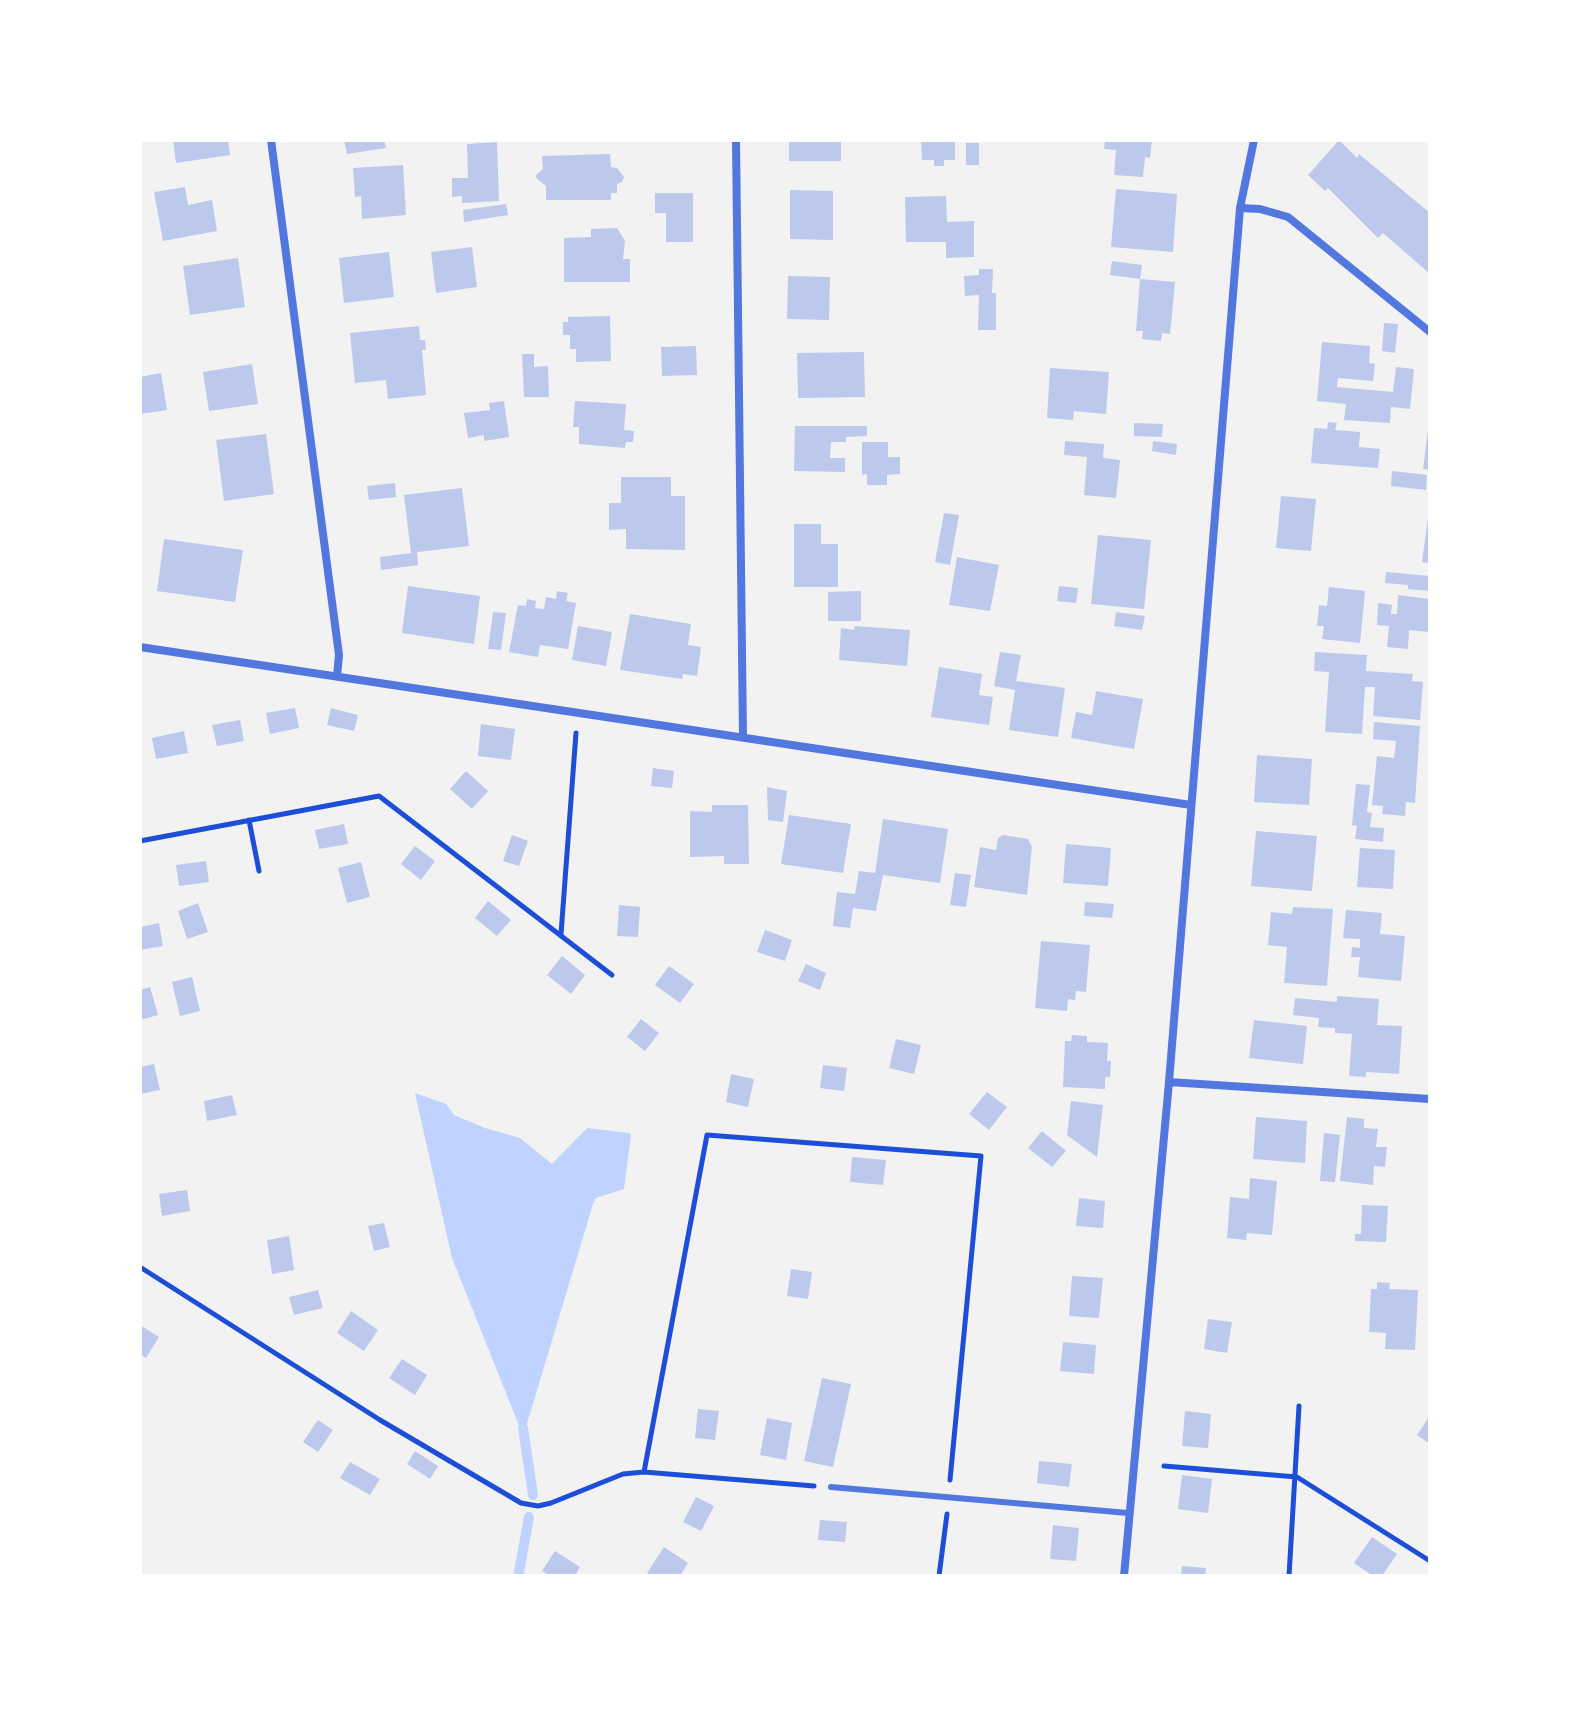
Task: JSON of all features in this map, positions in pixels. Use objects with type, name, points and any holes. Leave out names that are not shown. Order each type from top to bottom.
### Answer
[{"type":"street","points":[[271,140],[339,655],[337,676]]},
{"type":"street","points":[[736,140],[743,737]]},
{"type":"street","points":[[1124,1576],[1169,1082],[1240,208],[1254,140]]},
{"type":"street","points":[[1240,208],[1260,209],[1288,217],[1430,332]]},
{"type":"street","points":[[140,647],[1191,805]]},
{"type":"street","points":[[1169,1082],[1430,1099]]},
{"type":"lane","points":[[831,1487],[1128,1513]]},
{"type":"path","points":[[560,935],[576,730]]},
{"type":"path","points":[[140,841],[379,796],[612,975]]},
{"type":"path","points":[[249,820],[259,871]]},
{"type":"path","points":[[644,1472],[707,1135],[981,1156],[939,1576]]},
{"type":"path","points":[[140,1267],[380,1420],[521,1503],[538,1506],[551,1503],[623,1474],[644,1472],[831,1487]]},
{"type":"path","points":[[1289,1576],[1299,1406]]},
{"type":"path","points":[[1164,1466],[1297,1477],[1430,1561]]},
{"type":"water","points":[[415,1093],[446,1104],[454,1115],[520,1138],[552,1164],[587,1128],[631,1135],[624,1189],[596,1198],[593,1204],[526,1427],[520,1428],[452,1258]]},
{"type":"building","points":[[173,140],[228,140],[230,155],[176,163]]},
{"type":"building","points":[[344,140],[384,140],[386,148],[347,154]]},
{"type":"building","points":[[789,140],[841,140],[841,161],[789,161]]},
{"type":"building","points":[[921,140],[955,140],[955,160],[944,160],[944,166],[934,166],[934,160],[922,160]]},
{"type":"building","points":[[1105,140],[1152,140],[1150,158],[1145,157],[1143,177],[1114,175],[1116,150],[1104,149]]},
{"type":"building","points":[[1339,140],[1357,158],[1359,154],[1430,213],[1430,274],[1383,233],[1378,238],[1328,188],[1325,191],[1308,175]]},
{"type":"building","points":[[497,142],[499,201],[462,203],[462,196],[452,197],[452,178],[468,178],[467,144]]},
{"type":"building","points":[[966,143],[979,143],[979,165],[966,165]]},
{"type":"building","points":[[610,154],[611,167],[617,168],[624,177],[617,184],[617,193],[611,193],[611,200],[546,200],[546,186],[536,175],[543,169],[542,156]]},
{"type":"building","points":[[403,165],[406,215],[362,219],[361,196],[355,197],[353,168]]},
{"type":"building","points":[[185,187],[188,205],[212,200],[217,231],[163,241],[154,192]]},
{"type":"building","points":[[1116,189],[1177,194],[1173,252],[1111,247]]},
{"type":"building","points":[[790,190],[833,191],[833,240],[790,239]]},
{"type":"building","points":[[655,193],[693,193],[693,242],[666,242],[666,213],[655,213]]},
{"type":"building","points":[[946,196],[947,222],[974,221],[974,257],[946,258],[946,242],[906,242],[905,197]]},
{"type":"building","points":[[506,204],[508,215],[464,222],[463,210]]},
{"type":"building","points":[[617,228],[625,241],[623,259],[630,259],[630,282],[564,282],[564,238],[591,237],[591,229]]},
{"type":"building","points":[[472,247],[477,287],[436,293],[431,252]]},
{"type":"building","points":[[389,252],[394,297],[344,303],[339,258]]},
{"type":"building","points":[[238,258],[245,307],[190,315],[183,266]]},
{"type":"building","points":[[1112,261],[1142,265],[1140,279],[1110,275]]},
{"type":"building","points":[[979,269],[993,269],[996,330],[978,330],[979,295],[965,296],[964,276],[979,275]]},
{"type":"building","points":[[788,276],[830,277],[829,320],[787,319]]},
{"type":"building","points":[[1140,279],[1175,282],[1170,334],[1162,333],[1161,341],[1142,339],[1143,331],[1136,331]]},
{"type":"building","points":[[610,316],[611,361],[576,362],[576,349],[570,349],[570,335],[563,335],[563,322],[568,322],[568,317]]},
{"type":"building","points":[[1384,323],[1398,324],[1395,353],[1382,351]]},
{"type":"building","points":[[419,326],[420,340],[425,340],[426,350],[422,350],[426,395],[388,399],[386,380],[355,383],[350,333]]},
{"type":"building","points":[[1322,342],[1370,346],[1369,363],[1375,364],[1373,381],[1338,378],[1337,387],[1393,392],[1396,367],[1414,369],[1410,409],[1391,407],[1390,423],[1344,420],[1346,404],[1317,401]]},
{"type":"building","points":[[696,346],[697,375],[662,376],[661,347]]},
{"type":"building","points":[[864,352],[865,397],[798,398],[797,353]]},
{"type":"building","points":[[522,354],[534,354],[534,367],[548,366],[549,397],[524,397]]},
{"type":"building","points":[[252,364],[258,404],[209,411],[203,372]]},
{"type":"building","points":[[1050,368],[1109,372],[1106,414],[1074,411],[1073,420],[1047,418]]},
{"type":"building","points":[[161,373],[167,410],[140,414],[140,377]]},
{"type":"building","points":[[504,401],[509,437],[484,441],[484,435],[468,438],[464,413],[490,410],[489,403]]},
{"type":"building","points":[[575,401],[626,404],[624,430],[634,431],[633,442],[626,442],[625,448],[579,444],[579,427],[573,427]]},
{"type":"building","points":[[1328,422],[1337,423],[1335,430],[1360,432],[1359,447],[1380,449],[1378,468],[1311,463],[1314,428],[1327,429]]},
{"type":"building","points":[[1134,423],[1163,424],[1162,437],[1134,436]]},
{"type":"building","points":[[795,426],[867,426],[867,436],[846,437],[846,442],[831,442],[830,458],[845,458],[845,472],[794,471]]},
{"type":"building","points":[[1430,430],[1430,470],[1423,469]]},
{"type":"building","points":[[266,434],[274,494],[224,501],[216,440]]},
{"type":"building","points":[[1065,441],[1104,444],[1103,458],[1120,460],[1116,498],[1084,495],[1087,457],[1064,455]]},
{"type":"building","points":[[1153,441],[1177,444],[1176,455],[1152,451]]},
{"type":"building","points":[[862,442],[888,442],[888,457],[900,457],[900,474],[887,475],[887,485],[867,485],[867,474],[862,475]]},
{"type":"building","points":[[1392,471],[1427,475],[1426,490],[1391,486]]},
{"type":"building","points":[[621,477],[671,477],[671,496],[685,496],[685,550],[626,549],[626,529],[609,530],[609,503],[621,503]]},
{"type":"building","points":[[395,483],[396,497],[369,500],[367,486]]},
{"type":"building","points":[[462,488],[469,546],[417,552],[418,565],[381,570],[380,557],[411,553],[404,495]]},
{"type":"building","points":[[1281,496],[1316,499],[1311,551],[1276,548]]},
{"type":"building","points":[[944,513],[959,515],[950,565],[935,562]]},
{"type":"building","points":[[1430,518],[1430,563],[1422,562]]},
{"type":"building","points":[[794,524],[821,524],[821,544],[838,544],[838,587],[794,587]]},
{"type":"building","points":[[1098,535],[1151,540],[1144,609],[1091,604]]},
{"type":"building","points":[[164,539],[243,550],[235,602],[157,591]]},
{"type":"building","points":[[957,557],[999,565],[990,611],[949,605]]},
{"type":"building","points":[[1386,572],[1430,576],[1430,591],[1385,583]]},
{"type":"building","points":[[408,586],[480,596],[474,644],[402,633]]},
{"type":"building","points":[[1059,586],[1078,588],[1076,603],[1057,601]]},
{"type":"building","points":[[1329,587],[1365,591],[1360,643],[1322,639],[1324,626],[1317,626],[1319,605],[1327,606]]},
{"type":"building","points":[[557,591],[568,593],[566,601],[576,603],[568,649],[540,645],[538,657],[509,652],[518,605],[526,606],[527,599],[536,601],[535,608],[544,609],[546,597],[556,599]]},
{"type":"building","points":[[861,591],[861,621],[828,621],[828,592]]},
{"type":"building","points":[[1398,595],[1430,599],[1430,632],[1409,630],[1408,649],[1387,647],[1389,626],[1377,625],[1378,603],[1392,605],[1391,614],[1397,614]]},
{"type":"building","points":[[493,612],[506,613],[501,650],[488,649]]},
{"type":"building","points":[[1116,612],[1145,616],[1142,630],[1114,626]]},
{"type":"building","points":[[630,614],[691,624],[688,645],[701,647],[697,676],[683,674],[682,679],[620,670]]},
{"type":"building","points":[[578,626],[612,632],[606,666],[572,660]]},
{"type":"building","points":[[855,626],[910,630],[907,666],[839,660],[841,628],[854,630]]},
{"type":"building","points":[[1000,652],[1021,655],[1016,681],[1065,688],[1058,737],[1009,730],[1015,690],[994,686]]},
{"type":"building","points":[[1315,652],[1367,655],[1366,671],[1413,674],[1412,681],[1423,682],[1420,720],[1373,716],[1375,687],[1365,687],[1362,734],[1325,732],[1329,672],[1314,671]]},
{"type":"building","points":[[939,667],[982,674],[979,695],[993,697],[989,725],[931,717]]},
{"type":"building","points":[[1096,691],[1143,699],[1134,749],[1071,738],[1076,712],[1092,715]]},
{"type":"building","points":[[295,708],[299,728],[270,734],[266,713]]},
{"type":"building","points":[[331,708],[358,715],[354,731],[327,725]]},
{"type":"building","points":[[240,720],[244,741],[217,746],[212,725]]},
{"type":"building","points":[[1374,722],[1420,726],[1415,803],[1406,802],[1405,816],[1382,814],[1383,806],[1372,805],[1377,756],[1394,758],[1396,741],[1373,739]]},
{"type":"building","points":[[481,724],[515,729],[511,760],[478,756]]},
{"type":"building","points":[[184,731],[188,753],[156,759],[152,738]]},
{"type":"building","points":[[1257,755],[1312,759],[1309,805],[1254,802]]},
{"type":"building","points":[[653,768],[674,771],[672,788],[651,786]]},
{"type":"building","points":[[466,771],[488,791],[472,809],[450,789]]},
{"type":"building","points":[[1356,784],[1370,785],[1367,812],[1372,813],[1370,827],[1384,828],[1383,842],[1355,839],[1357,826],[1352,825]]},
{"type":"building","points":[[767,787],[787,791],[783,822],[768,820]]},
{"type":"building","points":[[712,805],[748,805],[749,864],[724,864],[724,856],[690,857],[690,811],[712,812]]},
{"type":"building","points":[[789,815],[851,824],[843,873],[781,864]]},
{"type":"building","points":[[883,819],[948,829],[940,883],[883,875],[876,911],[853,908],[850,928],[833,926],[837,892],[855,894],[859,871],[875,873]]},
{"type":"building","points":[[344,824],[348,844],[319,849],[315,830]]},
{"type":"building","points":[[1256,831],[1317,836],[1312,891],[1251,886]]},
{"type":"building","points":[[512,835],[528,841],[519,866],[503,861]]},
{"type":"building","points":[[1003,835],[1028,839],[1032,847],[1027,895],[974,887],[980,847],[996,850],[998,838]]},
{"type":"building","points":[[1066,844],[1111,848],[1108,886],[1063,883]]},
{"type":"building","points":[[415,846],[435,861],[421,880],[401,864]]},
{"type":"building","points":[[1360,848],[1395,850],[1393,889],[1357,887]]},
{"type":"building","points":[[206,861],[209,882],[179,886],[176,865]]},
{"type":"building","points":[[361,862],[370,897],[347,903],[338,868]]},
{"type":"building","points":[[955,873],[971,875],[966,907],[950,905]]},
{"type":"building","points":[[488,901],[511,920],[497,936],[475,918]]},
{"type":"building","points":[[1085,902],[1114,904],[1112,918],[1084,916]]},
{"type":"building","points":[[198,903],[208,932],[187,939],[178,911]]},
{"type":"building","points":[[619,905],[640,907],[638,937],[617,936]]},
{"type":"building","points":[[1293,907],[1333,909],[1327,986],[1284,983],[1287,947],[1268,945],[1271,912],[1292,914]]},
{"type":"building","points":[[1346,910],[1382,913],[1380,934],[1405,936],[1401,981],[1358,977],[1360,957],[1351,957],[1352,947],[1360,948],[1360,939],[1343,938]]},
{"type":"building","points":[[159,923],[163,946],[140,950],[140,927]]},
{"type":"building","points":[[765,930],[792,940],[785,961],[757,952]]},
{"type":"building","points":[[1041,941],[1090,945],[1086,992],[1076,991],[1075,1000],[1068,999],[1067,1011],[1035,1008]]},
{"type":"building","points":[[562,956],[585,975],[571,994],[547,975]]},
{"type":"building","points":[[806,964],[826,973],[820,990],[798,981]]},
{"type":"building","points":[[669,966],[694,984],[680,1003],[655,985]]},
{"type":"building","points":[[192,977],[200,1011],[180,1016],[172,982]]},
{"type":"building","points":[[150,987],[158,1015],[140,1020],[140,990]]},
{"type":"building","points":[[1337,996],[1379,999],[1377,1025],[1402,1026],[1399,1074],[1366,1072],[1366,1077],[1349,1076],[1352,1034],[1335,1033],[1335,1028],[1318,1027],[1319,1018],[1293,1015],[1295,998],[1337,1002]]},
{"type":"building","points":[[641,1019],[659,1033],[645,1051],[627,1037]]},
{"type":"building","points":[[1254,1020],[1307,1026],[1303,1064],[1249,1058]]},
{"type":"building","points":[[1072,1035],[1087,1036],[1087,1042],[1108,1043],[1110,1077],[1105,1077],[1105,1089],[1063,1087],[1065,1041],[1071,1041]]},
{"type":"building","points":[[896,1039],[921,1045],[914,1074],[889,1068]]},
{"type":"building","points":[[154,1064],[160,1090],[140,1094],[140,1067]]},
{"type":"building","points":[[823,1065],[847,1068],[844,1091],[820,1088]]},
{"type":"building","points":[[731,1074],[754,1079],[748,1107],[726,1102]]},
{"type":"building","points":[[987,1092],[1007,1107],[989,1130],[969,1114]]},
{"type":"building","points":[[232,1095],[237,1115],[207,1121],[204,1101]]},
{"type":"building","points":[[1071,1101],[1103,1105],[1097,1157],[1067,1135]]},
{"type":"building","points":[[1256,1117],[1307,1121],[1305,1163],[1253,1159]]},
{"type":"building","points":[[1347,1117],[1364,1119],[1364,1128],[1378,1129],[1376,1147],[1387,1147],[1385,1167],[1374,1166],[1373,1185],[1340,1181]]},
{"type":"building","points":[[1042,1131],[1066,1151],[1052,1167],[1028,1148]]},
{"type":"building","points":[[1324,1133],[1340,1135],[1335,1182],[1320,1181]]},
{"type":"building","points":[[852,1157],[886,1160],[883,1185],[850,1182]]},
{"type":"building","points":[[1250,1178],[1277,1181],[1272,1235],[1247,1233],[1246,1240],[1227,1238],[1230,1197],[1249,1199]]},
{"type":"building","points":[[187,1190],[190,1211],[162,1216],[159,1194]]},
{"type":"building","points":[[1079,1198],[1105,1201],[1103,1228],[1076,1226]]},
{"type":"building","points":[[1362,1205],[1388,1206],[1386,1242],[1355,1241],[1355,1234],[1361,1234]]},
{"type":"building","points":[[384,1223],[390,1247],[374,1251],[368,1226]]},
{"type":"building","points":[[289,1236],[294,1270],[272,1274],[267,1240]]},
{"type":"building","points":[[791,1269],[812,1272],[808,1299],[787,1296]]},
{"type":"building","points":[[1072,1276],[1103,1278],[1099,1318],[1069,1316]]},
{"type":"building","points":[[1377,1282],[1390,1283],[1389,1289],[1418,1290],[1415,1350],[1385,1349],[1386,1333],[1369,1332],[1371,1289],[1377,1289]]},
{"type":"building","points":[[318,1290],[323,1308],[294,1315],[289,1297]]},
{"type":"building","points":[[351,1311],[378,1330],[364,1351],[337,1333]]},
{"type":"building","points":[[1208,1319],[1232,1322],[1227,1353],[1204,1349]]},
{"type":"building","points":[[140,1325],[159,1337],[146,1358],[140,1354]]},
{"type":"building","points":[[1063,1342],[1096,1345],[1094,1374],[1060,1371]]},
{"type":"building","points":[[402,1359],[427,1375],[415,1395],[389,1378]]},
{"type":"building","points":[[822,1378],[851,1384],[833,1467],[804,1461]]},
{"type":"building","points":[[698,1409],[719,1411],[715,1440],[695,1438]]},
{"type":"building","points":[[1185,1411],[1211,1414],[1208,1448],[1182,1446]]},
{"type":"building","points":[[767,1418],[792,1423],[786,1460],[760,1455]]},
{"type":"building","points":[[1428,1418],[1430,1420],[1430,1444],[1417,1435]]},
{"type":"building","points":[[318,1420],[333,1430],[318,1452],[303,1442]]},
{"type":"building","points":[[415,1451],[438,1466],[430,1479],[407,1464]]},
{"type":"building","points":[[1039,1461],[1072,1464],[1069,1487],[1037,1483]]},
{"type":"building","points":[[350,1462],[380,1479],[370,1495],[340,1478]]},
{"type":"building","points":[[1182,1475],[1212,1479],[1208,1513],[1178,1509]]},
{"type":"building","points":[[696,1497],[714,1506],[701,1531],[683,1522]]},
{"type":"building","points":[[820,1520],[847,1522],[845,1542],[818,1540]]},
{"type":"building","points":[[1053,1525],[1079,1528],[1076,1561],[1050,1559]]},
{"type":"building","points":[[1372,1537],[1397,1554],[1382,1576],[1373,1576],[1354,1563]]},
{"type":"building","points":[[664,1547],[688,1563],[680,1576],[652,1576],[647,1573]]},
{"type":"building","points":[[555,1551],[580,1567],[575,1576],[551,1576],[542,1571]]},
{"type":"building","points":[[1182,1566],[1206,1568],[1205,1576],[1181,1576]]},
{"type":"waterway","points":[[523,1428],[533,1495]]},
{"type":"waterway","points":[[520,1576],[529,1517]]}]
